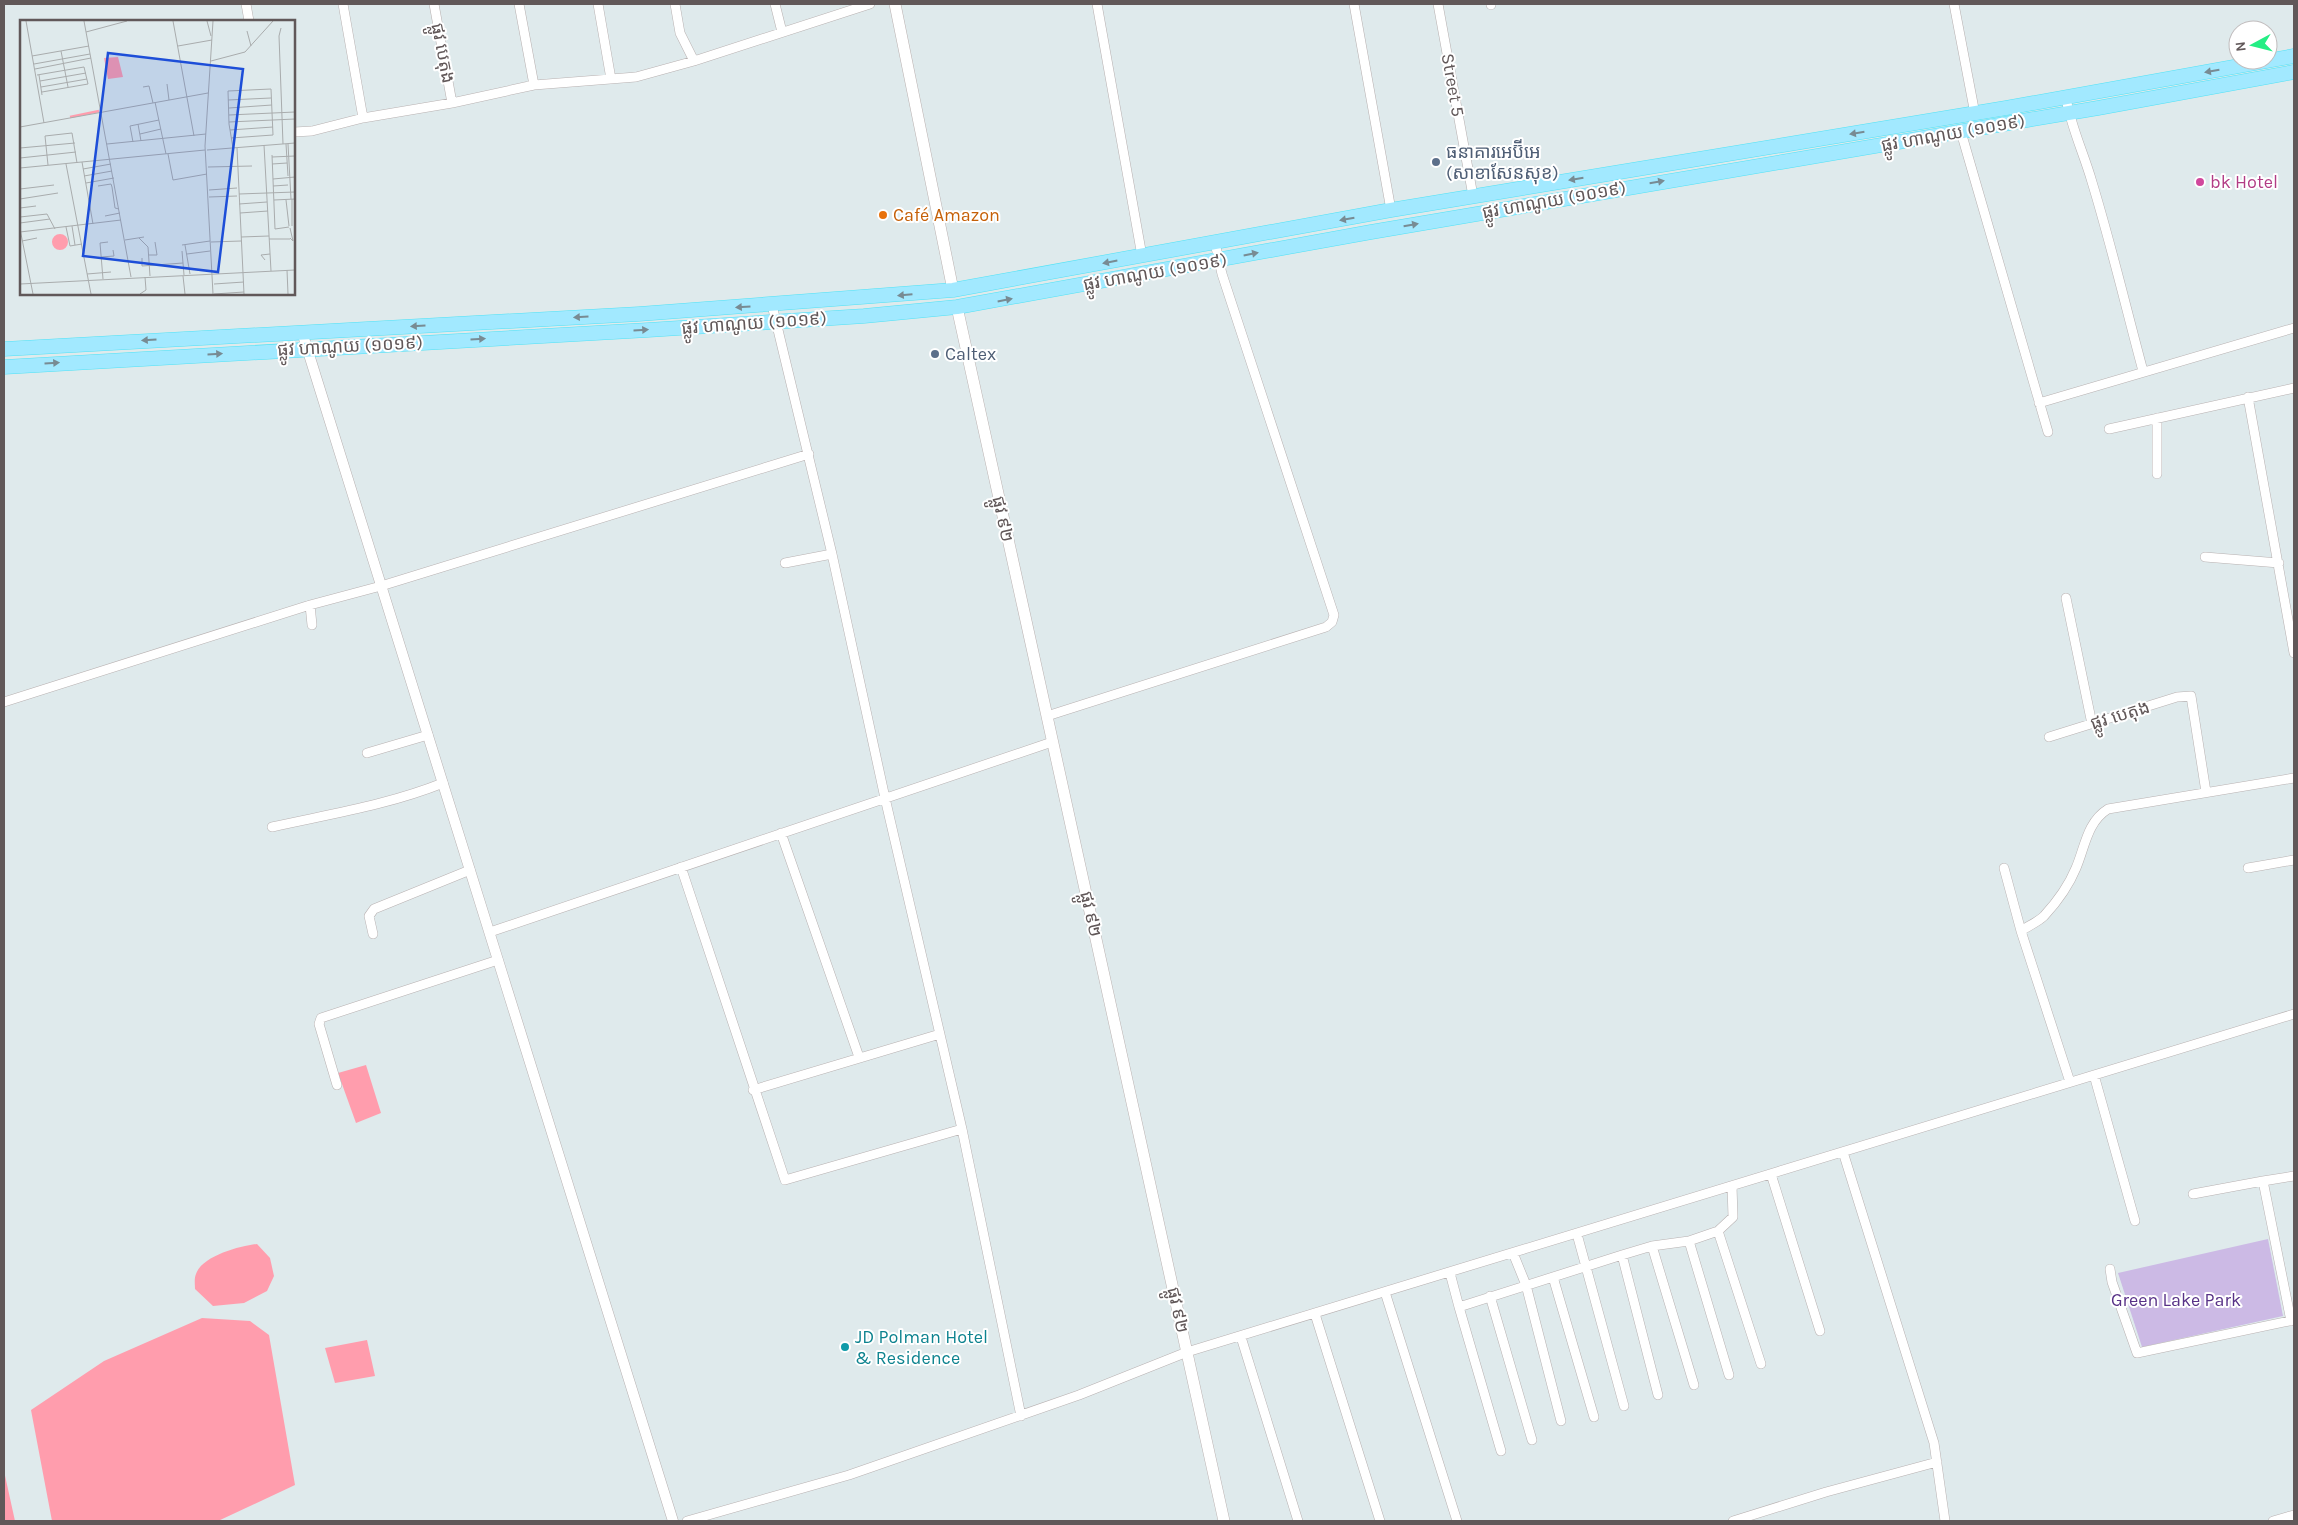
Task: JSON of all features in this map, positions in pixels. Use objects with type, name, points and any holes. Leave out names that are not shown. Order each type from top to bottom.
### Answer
[{"type":"main road","points":[[895,4],[953,290]]},
{"type":"main road","name":"ផ្លូវ ហាណូយ (១០១៩)","points":[[4,349],[772,305],[953,290],[1392,210],[1975,114],[2294,56]]},
{"type":"main road","name":"ផ្លូវ ហាណូយ (១០១៩)","points":[[4,366],[911,313],[957,307],[1654,182],[1961,132],[2294,72]]},
{"type":"main road","name":"ផ្លូវ ៩២","points":[[957,307],[1224,1521]]},
{"type":"street","points":[[246,4],[249,20]]},
{"type":"street","points":[[343,4],[363,118]]},
{"type":"street","name":"ផ្លូវ បេតុង","points":[[434,4],[452,103]]},
{"type":"street","points":[[519,4],[534,85]]},
{"type":"street","points":[[598,4],[611,79]]},
{"type":"street","points":[[676,4],[680,33],[694,62]]},
{"type":"street","points":[[775,4],[782,32]]},
{"type":"street","points":[[295,132],[312,131],[363,118],[452,103],[534,85],[636,78],[694,62],[870,4]]},
{"type":"street","points":[[1097,4],[1142,256]]},
{"type":"street","points":[[1354,4],[1392,210]]},
{"type":"street","name":"Street 5","points":[[1438,4],[1473,196]]},
{"type":"street","points":[[1954,4],[1975,114]]},
{"type":"street","points":[[2066,98],[2068,113],[2102,215],[2142,371]]},
{"type":"street","points":[[1961,132],[2048,432]]},
{"type":"street","points":[[1047,716],[1326,627],[1332,622],[1334,615],[1218,260],[1215,243]]},
{"type":"street","points":[[953,290],[957,307]]},
{"type":"street","points":[[772,305],[809,454],[885,798],[962,1129],[1022,1416]]},
{"type":"street","points":[[2039,403],[2142,371],[2294,328]]},
{"type":"street","points":[[302,332],[674,1521]]},
{"type":"street","points":[[2109,429],[2294,388]]},
{"type":"street","points":[[2248,397],[2292,629],[2294,653]]},
{"type":"street","points":[[2157,418],[2157,474]]},
{"type":"street","points":[[4,702],[310,605],[381,586],[809,454]]},
{"type":"street","points":[[785,563],[832,554]]},
{"type":"street","points":[[2205,557],[2279,563]]},
{"type":"street","points":[[2066,598],[2092,724]]},
{"type":"street","points":[[310,605],[312,625]]},
{"type":"street","name":"ផ្លូវ បេតុង","points":[[2049,737],[2177,697],[2191,696],[2206,792]]},
{"type":"street","points":[[367,753],[428,735]]},
{"type":"street","points":[[490,932],[1052,742]]},
{"type":"street","points":[[2021,931],[2043,918],[2065,888],[2076,869],[2091,826],[2100,814],[2108,809],[2294,778]]},
{"type":"street","points":[[272,827],[328,814],[361,809],[419,793],[443,783]]},
{"type":"street","points":[[781,833],[859,1057]]},
{"type":"street","points":[[2248,868],[2294,860]]},
{"type":"street","points":[[681,867],[753,1090],[785,1180],[962,1129]]},
{"type":"street","points":[[2004,868],[2021,931],[2070,1082]]},
{"type":"street","points":[[373,934],[369,916],[374,909],[470,870]]},
{"type":"street","points":[[337,1085],[319,1024],[321,1018],[498,960]]},
{"type":"street","points":[[687,1521],[849,1475],[1079,1396],[1187,1352],[2294,1014]]},
{"type":"street","points":[[753,1090],[940,1034]]},
{"type":"street","points":[[2094,1075],[2135,1221]]},
{"type":"street","points":[[1844,1152],[1934,1444],[1945,1521]]},
{"type":"street","points":[[1772,1174],[1820,1331]]},
{"type":"street","points":[[2193,1194],[2294,1176]]},
{"type":"street","points":[[2110,1269],[2112,1282],[2137,1353],[2292,1321],[2263,1181]]},
{"type":"street","points":[[1459,1307],[1652,1246],[1690,1241],[1718,1231],[1733,1217],[1732,1186]]},
{"type":"street","points":[[1718,1231],[1761,1364]]},
{"type":"street","points":[[1577,1234],[1624,1406]]},
{"type":"street","points":[[1690,1241],[1729,1375]]},
{"type":"street","points":[[1652,1246],[1694,1385]]},
{"type":"street","points":[[1513,1253],[1526,1285],[1560,1421]]},
{"type":"street","points":[[1622,1255],[1658,1395]]},
{"type":"street","points":[[1450,1273],[1502,1451]]},
{"type":"street","points":[[1553,1276],[1594,1417]]},
{"type":"street","points":[[1385,1292],[1458,1521]]},
{"type":"street","points":[[1490,1296],[1532,1440]]},
{"type":"street","points":[[1315,1314],[1380,1521]]},
{"type":"street","points":[[1241,1337],[1298,1521]]},
{"type":"street","points":[[1733,1521],[1826,1492],[1937,1462]]},
{"type":"street","points":[[2273,1521],[2294,1514]]},
{"type":"green space","name":"Green Lake Park","points":[[2268,1239],[2283,1316],[2142,1347],[2118,1273]]},
{"type":"shaded area","points":[[366,1065],[381,1113],[356,1123],[338,1073]]},
{"type":"shaded area","points":[[257,1244],[270,1258],[274,1276],[267,1291],[244,1303],[213,1306],[195,1289],[196,1274],[206,1262],[222,1253]]},
{"type":"shaded area","points":[[202,1318],[250,1321],[269,1335],[295,1485],[218,1521],[52,1521],[31,1410],[104,1361]]},
{"type":"shaded area","points":[[367,1340],[375,1376],[335,1383],[325,1348]]},
{"type":"shaded area","points":[[4,1471],[15,1521],[4,1521]]},
{"type":"place","name":"ធនាគារអេប៊ីអេ (សាខាសែនសុខ)","points":[[1436,162]]},
{"type":"place","name":"bk Hotel","points":[[2200,182]]},
{"type":"place","name":"Café Amazon","points":[[883,215]]},
{"type":"place","name":"Caltex","points":[[935,354]]},
{"type":"place","name":"JD Polman Hotel & Residence","points":[[845,1347]]}]
